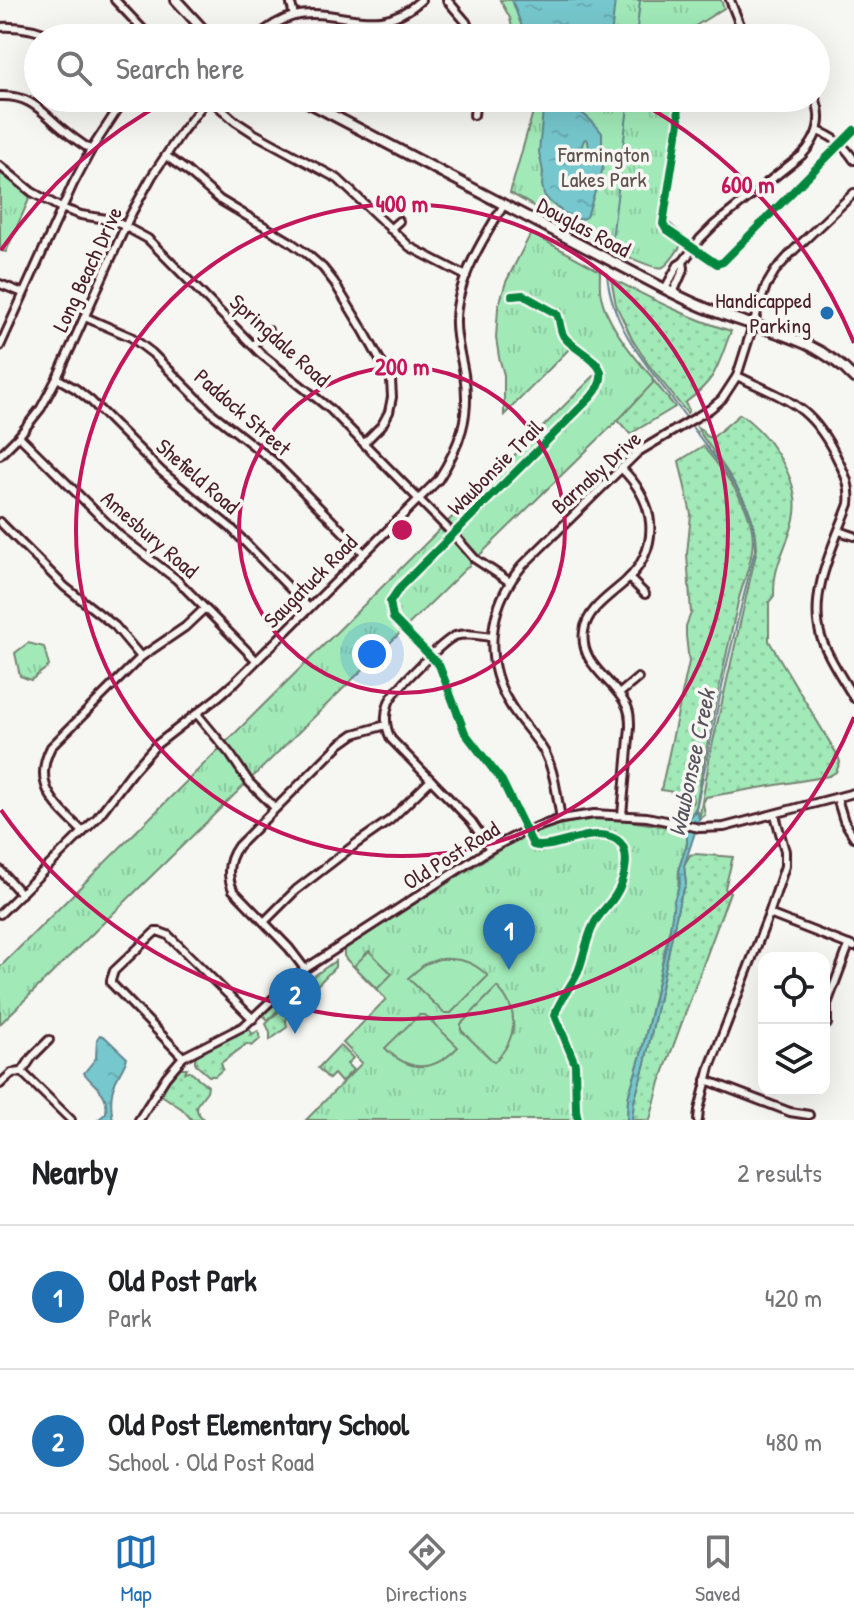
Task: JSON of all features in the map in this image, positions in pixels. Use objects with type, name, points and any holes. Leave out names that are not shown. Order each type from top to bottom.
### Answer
[{"type":"street","points":[[115,0],[138,24]]},
{"type":"street","points":[[176,0],[198,24]]},
{"type":"street","points":[[290,0],[294,16]]},
{"type":"street","points":[[276,24],[294,16],[316,15],[370,21],[400,14],[421,0]]},
{"type":"street","points":[[447,0],[467,24]]},
{"type":"street","points":[[730,0],[740,24]]},
{"type":"street","points":[[0,27],[24,28]]},
{"type":"street","points":[[0,96],[24,99]]},
{"type":"street","points":[[44,112],[91,150]]},
{"type":"street","points":[[0,346],[61,208],[115,112]]},
{"type":"street","name":"Long Beach Drive","points":[[0,455],[41,408],[125,225],[152,176],[198,112]]},
{"type":"street","points":[[225,112],[255,134],[338,179],[410,247],[466,276]]},
{"type":"street","name":"Douglas Road","points":[[327,112],[669,291],[715,312],[814,347],[854,378]]},
{"type":"street","points":[[669,291],[684,268],[683,262],[700,239],[813,144],[818,131],[819,112]]},
{"type":"street","points":[[818,131],[841,144],[854,160]]},
{"type":"street","points":[[166,156],[220,200],[289,241],[323,268],[334,282],[391,379],[389,412],[382,425],[364,443]]},
{"type":"street","name":"Springdale Road","points":[[0,166],[32,192],[61,208],[125,225],[156,246],[272,363],[316,397],[364,443],[475,559],[510,582]]},
{"type":"street","name":"Barnaby Drive","points":[[561,819],[545,752],[511,707],[499,684],[492,637],[501,599],[522,566],[638,452],[722,399],[737,376],[766,286],[775,271],[854,193]]},
{"type":"street","name":"Saugatuck Road","points":[[0,914],[110,803],[156,745],[218,697],[438,480],[462,434],[465,414],[466,393],[457,343],[458,303],[466,276],[504,205]]},
{"type":"street","points":[[246,228],[251,219]]},
{"type":"street","points":[[390,229],[399,221]]},
{"type":"street","points":[[0,284],[23,293]]},
{"type":"street","name":"Paddock Street","points":[[85,317],[127,335],[147,348],[217,418],[273,461],[364,553]]},
{"type":"street","points":[[365,333],[375,327]]},
{"type":"street","points":[[253,345],[268,330]]},
{"type":"street","points":[[737,376],[784,397],[811,417],[826,434],[844,471],[849,487],[849,504],[822,575],[819,628],[854,698]]},
{"type":"street","name":"Shefield Road","points":[[57,378],[91,401],[162,472],[231,528],[309,608]]},
{"type":"street","name":"Amesbury Road","points":[[19,436],[120,536],[159,565],[256,660]]},
{"type":"street","points":[[621,468],[642,493],[651,525],[649,540],[644,557],[629,578],[592,613],[584,632],[584,647],[588,658],[628,708],[630,727],[622,815]]},
{"type":"street","points":[[0,522],[65,587],[115,626],[141,657]]},
{"type":"street","points":[[839,531],[854,536]]},
{"type":"street","points":[[629,578],[645,594]]},
{"type":"street","points":[[83,832],[48,792],[43,778],[44,762],[51,747],[141,657],[185,627],[204,609]]},
{"type":"street","points":[[490,849],[471,821],[391,739],[386,712],[391,698],[444,643],[460,635],[492,637]]},
{"type":"street","points":[[619,694],[638,678]]},
{"type":"street","points":[[197,714],[249,782],[275,808]]},
{"type":"street","points":[[305,969],[233,890],[224,872],[235,850],[346,739],[386,725]]},
{"type":"street","points":[[264,922],[296,890],[390,820],[431,780]]},
{"type":"street","name":"Old Post Road","points":[[139,1120],[166,1077],[183,1057],[225,1037],[253,1019],[305,969],[490,849],[525,831],[561,819],[594,814],[622,815],[700,828],[724,827],[854,793]]},
{"type":"street","points":[[837,798],[844,821],[854,837]]},
{"type":"street","points":[[698,1120],[706,1080],[783,877],[786,859],[775,815]]},
{"type":"street","points":[[0,870],[21,894]]},
{"type":"street","points":[[769,914],[852,946],[830,997]]},
{"type":"street","points":[[183,1057],[111,983],[114,971],[155,932],[168,935],[253,1019]]},
{"type":"street","points":[[22,1072],[49,1040]]},
{"type":"street","points":[[0,1084],[12,1073],[22,1072]]},
{"type":"street","points":[[22,1072],[71,1120]]},
{"type":"street","points":[[706,1080],[790,1112],[809,1115]]},
{"type":"green space","points":[[500,0],[721,0],[724,8],[699,24],[511,24]]},
{"type":"green space","name":"Farmington Lakes Park","points":[[533,112],[683,112],[668,222],[686,238],[663,267],[636,260],[510,193]]},
{"type":"green space","points":[[0,172],[30,197],[6,252],[0,251]]},
{"type":"green space","points":[[531,233],[600,271],[600,293],[609,318],[629,350],[652,377],[653,383],[0,1024],[0,967],[595,375],[593,361],[573,345],[504,415],[504,375],[496,338],[498,308],[506,282]]},
{"type":"green space","points":[[611,278],[684,314],[731,331],[710,379],[685,403],[689,410],[687,413],[632,339],[616,305]]},
{"type":"green space","points":[[641,365],[675,407],[630,434],[615,417]]},
{"type":"green space","points":[[740,414],[762,434],[781,460],[789,475],[795,505],[794,519],[774,582],[774,596],[769,602],[769,641],[840,762],[836,772],[829,776],[706,797],[703,803],[705,815],[699,820],[710,755],[757,549],[754,524],[745,501],[697,427],[712,438]]},
{"type":"green space","points":[[703,446],[739,496],[753,539],[696,807],[690,817],[686,813],[693,801],[692,795],[661,790],[689,662],[686,626],[691,613],[687,554],[691,514],[679,461]]},
{"type":"green space","points":[[28,643],[44,647],[49,666],[31,680],[20,676],[15,653]]},
{"type":"green space","points":[[610,818],[687,830],[688,840],[679,868],[678,892],[641,1055],[628,1098],[627,1120],[306,1120],[362,1063],[343,1043],[386,999],[346,959],[344,949],[517,839],[563,824]]},
{"type":"green space","points":[[690,855],[733,857],[725,888],[730,892],[660,1082],[650,1120],[632,1120],[680,898],[686,884],[684,865]]},
{"type":"green space","points":[[369,951],[392,974],[377,989],[354,966]]},
{"type":"green space","points":[[439,959],[465,962],[488,976],[451,1013],[444,1013],[408,978],[425,964]]},
{"type":"green space","points":[[335,961],[335,967],[288,1015],[287,1027],[270,1040],[266,1024],[283,1007],[284,1001],[268,1020],[264,1016],[266,1012],[301,978],[304,981],[297,988]]},
{"type":"green space","points":[[497,987],[510,1006],[513,1025],[508,1044],[494,1062],[461,1030],[461,1024]]},
{"type":"green space","points":[[419,1015],[425,1015],[458,1047],[431,1065],[404,1062],[385,1048]]},
{"type":"green space","points":[[248,1028],[251,1035],[258,1031],[260,1039],[252,1046],[247,1044],[221,1063],[223,1069],[215,1076],[209,1076],[196,1065],[198,1054]]},
{"type":"green space","points":[[340,1045],[353,1058],[347,1064],[353,1070],[341,1082],[334,1074],[329,1079],[318,1068]]},
{"type":"green space","points":[[181,1068],[187,1068],[185,1072],[190,1072],[208,1086],[196,1106],[204,1120],[192,1120],[160,1094]]},
{"type":"water","points":[[512,0],[615,0],[612,24],[521,24]]},
{"type":"water","points":[[543,112],[580,112],[602,133],[602,147],[595,152],[589,148],[586,139],[582,145],[585,153],[599,159],[603,168],[585,218],[577,220],[544,195],[539,152]]},
{"type":"water","points":[[694,811],[698,812],[699,820],[684,866],[686,884],[680,898],[632,1120],[627,1120],[628,1098],[670,930],[674,900],[680,884],[679,868]]},
{"type":"water","points":[[100,1035],[127,1058],[112,1092],[113,1120],[98,1120],[106,1113],[105,1100],[84,1073],[96,1058]]},
{"type":"waterway","name":"Waubonsee Creek","points":[[637,24],[640,0]]},
{"type":"waterway","name":"Waubonsee Creek","points":[[611,248],[627,112]]},
{"type":"waterway","name":"Waubonsee Creek","points":[[607,273],[610,294],[625,332],[685,416]]},
{"type":"waterway","name":"Waubonsee Creek","points":[[693,428],[738,489],[751,517],[755,548],[695,814]]},
{"type":"cycle path","points":[[678,112],[663,224],[717,264],[723,262],[854,130]]},
{"type":"cycle path","name":"Waubonsie Trail","points":[[512,296],[523,295],[557,314],[565,338],[600,369],[599,386],[400,587],[390,602],[393,618],[439,665],[465,733],[502,781],[533,845],[550,845],[602,835],[611,837],[623,847],[626,864],[622,882],[595,922],[578,972],[555,1015],[575,1064],[578,1120]]},
{"type":"place","name":"Handicapped Parking","points":[[827,313]]},
{"type":"place","name":"Old Post Park","points":[[509,970]]},
{"type":"place","name":"Old Post Elementary School","points":[[295,1034]]}]
